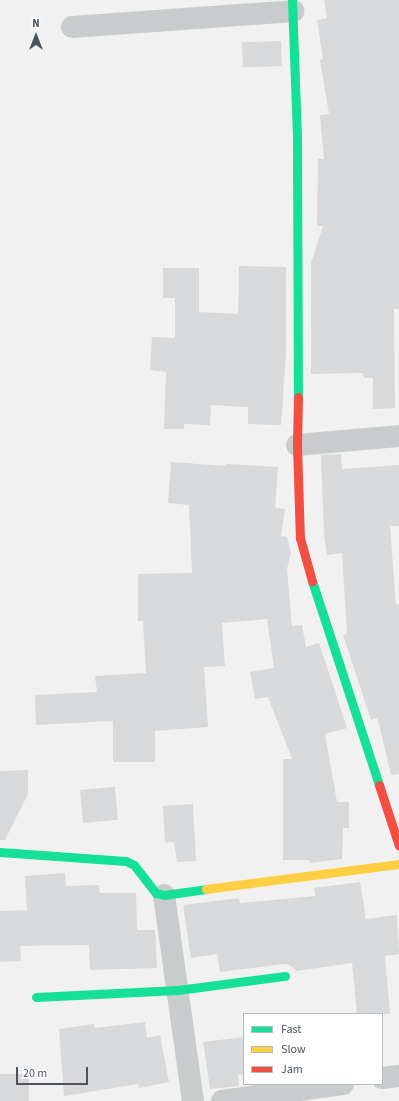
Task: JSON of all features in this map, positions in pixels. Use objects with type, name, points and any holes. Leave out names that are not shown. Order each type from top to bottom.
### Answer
[{"type":"street","points":[[72,27],[293,6],[297,153],[299,350],[297,445],[298,513],[302,546],[399,846]]},
{"type":"street","points":[[297,445],[399,436]]},
{"type":"street","points":[[0,852],[126,861],[134,865],[156,892],[164,895],[399,864]]},
{"type":"street","points":[[164,895],[193,1101]]},
{"type":"street","points":[[36,997],[178,990],[285,976]]},
{"type":"street","points":[[383,1078],[399,1076]]},
{"type":"street","points":[[222,1101],[249,1099],[337,1085]]},
{"type":"building","points":[[324,0],[399,0],[399,309],[394,309],[395,408],[373,409],[373,378],[364,378],[363,373],[311,374],[311,263],[323,226],[317,226],[318,159],[324,159],[320,115],[329,114],[320,60],[323,59],[317,20],[327,18]]},
{"type":"building","points":[[281,41],[282,66],[243,67],[242,42]]},
{"type":"building","points":[[239,266],[286,267],[286,352],[281,425],[248,424],[248,407],[211,405],[210,425],[184,424],[184,429],[164,429],[166,372],[150,370],[152,337],[175,338],[175,298],[163,298],[163,268],[199,268],[199,312],[238,314]]},
{"type":"building","points":[[341,454],[342,469],[399,465],[399,526],[390,526],[396,604],[399,604],[399,774],[391,775],[377,718],[371,720],[343,635],[347,634],[342,553],[327,555],[324,533],[321,455]]},
{"type":"building","points":[[171,462],[226,466],[227,464],[278,467],[275,508],[285,509],[281,536],[287,537],[291,553],[287,569],[292,626],[302,625],[306,647],[319,643],[347,728],[325,734],[337,802],[349,802],[349,828],[343,828],[342,859],[310,863],[309,860],[283,860],[283,759],[292,759],[268,697],[255,699],[250,672],[274,668],[267,619],[222,623],[225,666],[204,667],[208,727],[155,731],[155,762],[113,762],[113,721],[36,725],[35,695],[97,692],[95,676],[146,673],[143,621],[138,621],[138,574],[192,573],[189,505],[168,503]]},
{"type":"building","points":[[28,770],[28,794],[5,840],[0,840],[0,771]]},
{"type":"building","points":[[115,787],[118,820],[83,823],[80,790]]},
{"type":"building","points":[[193,804],[196,861],[177,862],[174,842],[165,843],[163,806]]},
{"type":"building","points":[[65,873],[66,886],[99,885],[100,893],[136,893],[137,930],[155,930],[157,968],[90,970],[89,945],[20,946],[21,961],[0,962],[0,911],[27,910],[25,876]]},
{"type":"building","points":[[360,882],[366,919],[397,915],[399,954],[385,956],[390,1014],[357,1013],[352,963],[296,971],[290,965],[283,964],[220,972],[217,954],[191,958],[183,905],[239,898],[240,903],[315,896],[314,888]]},
{"type":"building","points":[[145,1022],[147,1038],[160,1035],[169,1082],[139,1088],[138,1084],[64,1096],[59,1029],[94,1024],[95,1028]]},
{"type":"building","points":[[243,1037],[243,1074],[238,1075],[239,1086],[210,1089],[203,1042]]},
{"type":"building","points":[[0,1074],[29,1074],[29,1101],[0,1101]]},
{"type":"traffic: fast","points":[[292,0],[297,137],[298,397]]},
{"type":"traffic: fast","points":[[312,581],[379,785]]},
{"type":"traffic: fast","points":[[0,852],[126,861],[134,865],[156,893],[164,895],[206,889]]},
{"type":"traffic: fast","points":[[36,997],[178,990],[285,976]]},
{"type":"traffic: slow","points":[[206,889],[399,864]]},
{"type":"traffic: jam","points":[[298,397],[297,445],[300,538],[312,581]]},
{"type":"traffic: jam","points":[[379,785],[399,846]]}]
